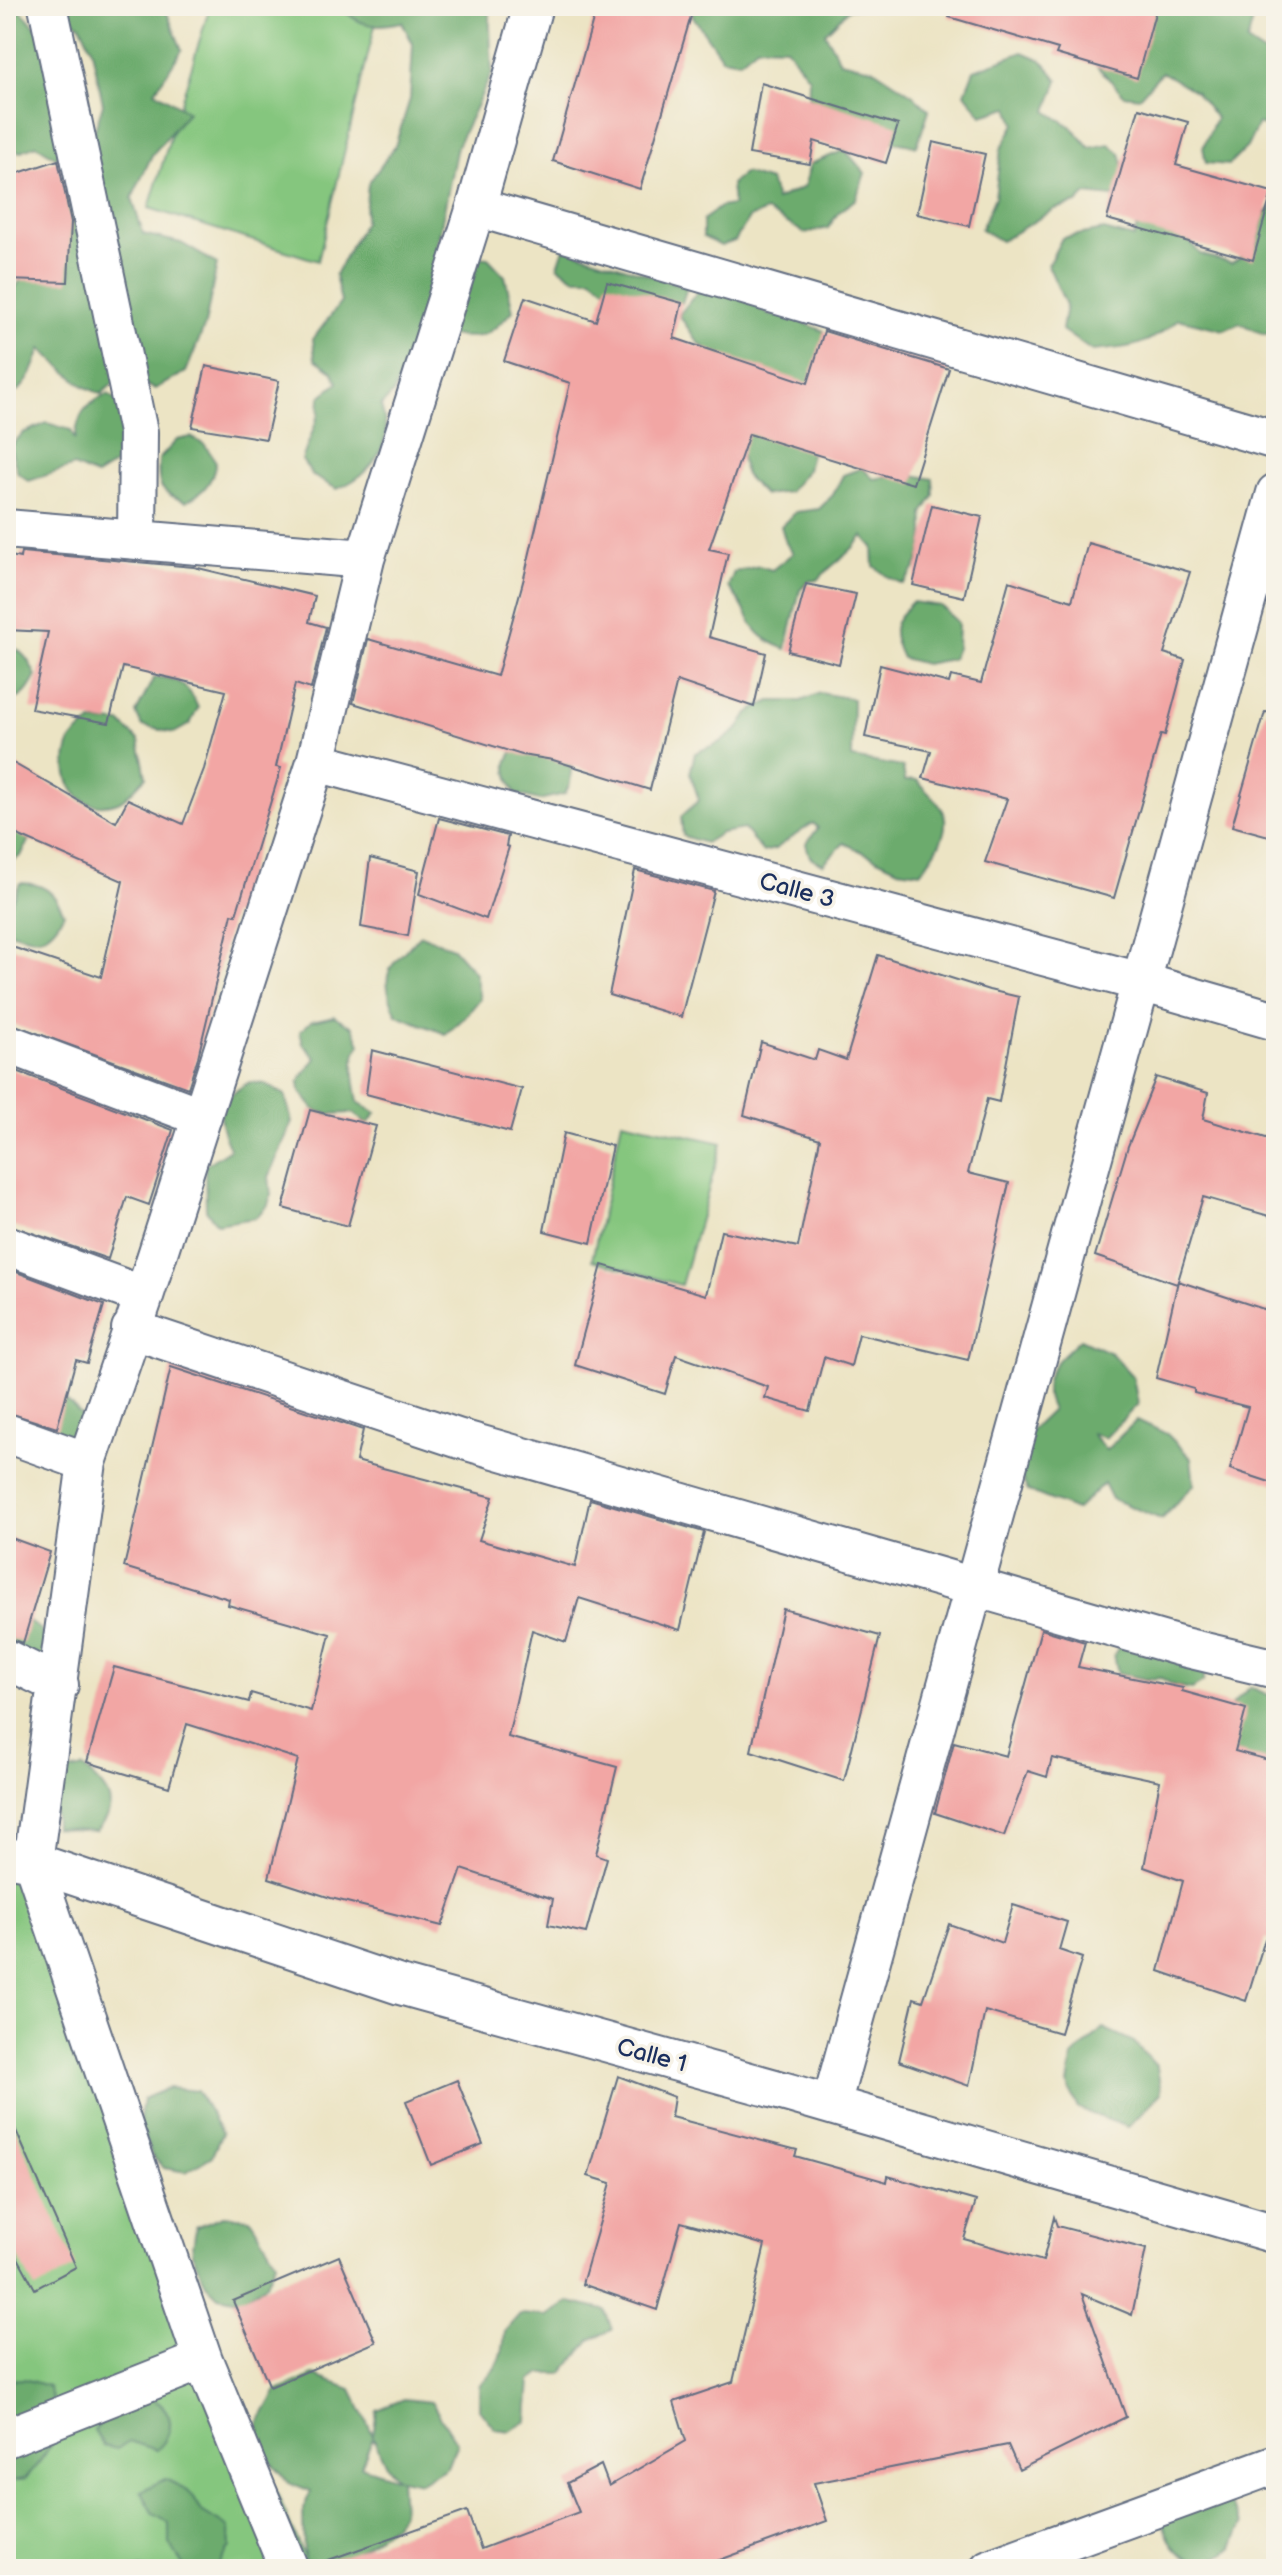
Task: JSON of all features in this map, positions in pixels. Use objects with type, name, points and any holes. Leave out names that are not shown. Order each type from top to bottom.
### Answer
[{"type":"street","points":[[48,6],[138,432],[137,539]]},
{"type":"street","points":[[289,2569],[203,2360],[20,1860],[59,1685],[87,1462],[316,762],[365,559],[476,207],[533,6]]},
{"type":"street","points":[[476,207],[1276,440]]},
{"type":"street","points":[[831,2105],[1276,493]]},
{"type":"street","points":[[6,529],[365,559]]},
{"type":"street","name":"Calle 3","points":[[316,762],[1141,982],[1276,1021]]},
{"type":"street","points":[[6,1043],[202,1117]]},
{"type":"street","points":[[6,1245],[138,1313],[457,1438],[1179,1646],[1276,1669]]},
{"type":"street","points":[[6,1433],[87,1462]]},
{"type":"street","points":[[6,1659],[59,1685]]},
{"type":"street","name":"Calle 1","points":[[20,1860],[400,1985],[831,2105],[1276,2234]]},
{"type":"street","points":[[6,2438],[203,2360]]},
{"type":"street","points":[[989,2569],[1276,2464]]},
{"type":"green space","points":[[58,6],[174,6],[167,13],[182,50],[155,91],[188,112],[152,155],[132,198],[143,234],[181,243],[217,264],[205,325],[186,372],[155,389],[123,375],[101,394],[83,386],[41,349],[25,384],[6,396],[6,300],[67,200],[67,172],[92,139],[103,104],[92,50],[81,26]]},
{"type":"green space","points":[[210,6],[369,6],[379,9],[318,261],[149,208]]},
{"type":"green space","points":[[339,6],[489,6],[492,73],[457,146],[437,246],[438,274],[459,256],[488,258],[505,276],[513,311],[486,334],[471,337],[450,335],[435,282],[394,392],[381,406],[386,430],[382,448],[367,470],[337,489],[313,476],[302,460],[319,414],[320,397],[338,383],[332,371],[315,359],[313,339],[341,302],[335,275],[364,223],[368,184],[395,146],[410,99],[413,44],[402,22],[368,24]]},
{"type":"green space","points":[[692,6],[902,6],[897,11],[850,8],[825,33],[840,61],[872,68],[913,95],[929,110],[917,146],[883,140],[808,117],[809,78],[786,47],[758,46],[740,61],[722,58],[692,15]]},
{"type":"green space","points":[[1157,6],[1257,6],[1247,42],[1276,61],[1276,130],[1258,124],[1247,147],[1229,165],[1206,163],[1203,147],[1216,118],[1196,92],[1162,72],[1139,97],[1124,95],[1097,66],[1141,35]]},
{"type":"green space","points":[[6,8],[21,11],[70,63],[75,138],[57,158],[36,145],[19,152],[6,144],[6,114],[14,102],[6,83]]},
{"type":"green space","points":[[1023,52],[1042,60],[1058,80],[1047,111],[1073,128],[1090,148],[1109,144],[1120,153],[1126,175],[1113,197],[1086,194],[1077,203],[1055,209],[1001,241],[981,229],[995,197],[1001,149],[1015,124],[1009,107],[982,115],[965,93],[974,70]]},
{"type":"green space","points":[[845,150],[865,173],[856,199],[838,213],[828,228],[805,233],[766,211],[749,218],[735,241],[721,246],[703,237],[703,220],[720,207],[733,205],[731,184],[744,173],[770,181],[776,200],[804,187],[810,164]]},
{"type":"green space","points":[[1276,202],[1276,335],[1263,334],[1240,323],[1224,330],[1178,319],[1148,341],[1117,349],[1092,351],[1062,330],[1066,305],[1048,265],[1062,238],[1104,230],[1134,238],[1142,210],[1190,242],[1200,254],[1231,263],[1256,248],[1265,215]]},
{"type":"green space","points":[[564,248],[687,287],[682,303],[676,310],[611,292],[592,278],[575,278],[558,266]]},
{"type":"green space","points":[[717,285],[772,316],[782,314],[824,331],[827,357],[811,453],[807,470],[789,492],[764,495],[745,475],[741,456],[743,384],[697,341],[679,315],[697,292]]},
{"type":"green space","points":[[108,394],[128,408],[130,455],[96,476],[74,466],[29,481],[18,473],[10,447],[23,433],[47,423],[71,430],[75,440],[83,412]]},
{"type":"green space","points":[[191,437],[205,445],[216,462],[206,486],[186,502],[162,488],[159,459],[177,440]]},
{"type":"green space","points":[[862,468],[874,479],[905,473],[933,479],[934,496],[923,513],[923,542],[915,568],[903,584],[888,577],[874,566],[873,547],[863,536],[818,580],[809,581],[800,590],[786,649],[772,643],[756,630],[728,587],[734,572],[759,566],[772,570],[793,553],[781,526],[796,512],[819,509],[833,495],[843,475]]},
{"type":"green space","points":[[912,602],[941,606],[958,623],[957,648],[952,659],[925,664],[902,658],[894,628]]},
{"type":"green space","points":[[6,645],[21,652],[36,676],[25,693],[12,700],[6,700]]},
{"type":"green space","points":[[154,677],[182,684],[198,708],[190,724],[174,733],[142,726],[136,713]]},
{"type":"green space","points":[[820,693],[853,699],[852,758],[903,767],[905,781],[917,780],[942,809],[945,817],[943,834],[936,851],[920,872],[898,869],[844,843],[823,864],[810,857],[806,844],[818,828],[813,823],[775,849],[763,852],[744,829],[721,833],[705,843],[683,836],[681,817],[699,800],[690,773],[695,753],[721,742],[739,728],[748,713],[770,701],[801,701]]},
{"type":"green space","points":[[92,722],[121,723],[139,741],[146,777],[118,802],[91,804],[81,799],[69,781],[66,769],[70,743]]},
{"type":"green space","points":[[526,738],[572,759],[570,783],[565,794],[539,800],[516,794],[508,776],[507,763]]},
{"type":"green space","points":[[6,809],[29,839],[21,856],[6,864]]},
{"type":"green space","points":[[20,883],[42,887],[52,894],[64,913],[53,930],[41,937],[26,937],[8,931],[8,912]]},
{"type":"green space","points":[[421,935],[453,948],[475,973],[480,999],[446,1034],[397,1015],[388,989],[390,970]]},
{"type":"green space","points":[[334,1016],[353,1027],[360,1044],[354,1065],[358,1102],[376,1113],[367,1125],[354,1113],[316,1111],[300,1091],[299,1081],[316,1058],[303,1044],[300,1031],[312,1021]]},
{"type":"green space","points":[[250,1082],[265,1084],[285,1095],[292,1122],[269,1177],[271,1194],[268,1205],[255,1218],[217,1224],[206,1210],[205,1165],[230,1149],[222,1127],[221,1110],[230,1096]]},
{"type":"green space","points":[[622,1121],[722,1143],[681,1285],[592,1260]]},
{"type":"green space","points":[[1080,1339],[1111,1353],[1133,1377],[1138,1404],[1105,1438],[1091,1433],[1106,1450],[1137,1420],[1167,1434],[1191,1458],[1194,1485],[1161,1519],[1112,1499],[1104,1483],[1076,1510],[1028,1491],[1016,1467],[1021,1440],[1052,1410],[1046,1388],[1051,1370]]},
{"type":"green space","points":[[65,1400],[89,1429],[87,1453],[18,1444],[34,1407]]},
{"type":"green space","points":[[22,1615],[40,1630],[49,1649],[44,1668],[6,1677],[6,1618]]},
{"type":"green space","points":[[1128,1631],[1206,1662],[1203,1682],[1192,1689],[1175,1686],[1161,1678],[1146,1679],[1118,1673],[1114,1655]]},
{"type":"green space","points":[[1250,1687],[1276,1698],[1276,1785],[1244,1776],[1220,1716]]},
{"type":"green space","points":[[83,1768],[105,1790],[110,1805],[104,1822],[95,1831],[55,1828],[53,1774]]},
{"type":"green space","points":[[6,1869],[10,1870],[309,2569],[6,2569]]},
{"type":"green space","points":[[1103,2028],[1134,2042],[1157,2067],[1161,2093],[1128,2127],[1078,2109],[1068,2085],[1072,2058]]},
{"type":"green space","points":[[169,2088],[197,2091],[222,2133],[212,2156],[186,2172],[164,2168],[152,2156],[139,2125],[143,2099]]},
{"type":"green space","points":[[223,2216],[250,2218],[276,2261],[266,2284],[240,2300],[218,2296],[206,2284],[192,2253],[196,2227]]},
{"type":"green space","points":[[569,2302],[605,2310],[612,2330],[591,2339],[562,2374],[542,2374],[530,2381],[527,2421],[510,2431],[495,2429],[479,2409],[479,2386],[499,2362],[505,2331],[520,2314],[547,2316]]},
{"type":"green space","points":[[6,2356],[10,2360],[7,2380],[24,2379],[48,2386],[56,2414],[54,2436],[43,2457],[25,2479],[11,2481],[6,2477]]},
{"type":"green space","points":[[313,2375],[351,2389],[373,2435],[377,2410],[404,2399],[431,2402],[457,2443],[447,2467],[421,2483],[400,2479],[402,2512],[394,2525],[332,2569],[319,2569],[304,2559],[303,2509],[311,2491],[288,2482],[263,2453],[258,2424],[276,2392]],"holes":[[[373,2437],[387,2467],[397,2478],[361,2466]]]},
{"type":"green space","points":[[149,2397],[164,2408],[170,2421],[168,2435],[157,2450],[129,2441],[117,2449],[104,2446],[94,2430],[109,2415],[124,2413],[133,2398]]},
{"type":"green space","points":[[165,2479],[188,2490],[200,2510],[229,2528],[230,2547],[217,2569],[186,2569],[169,2544],[169,2523],[154,2514],[141,2491]]},
{"type":"green space","points":[[1217,2482],[1243,2524],[1233,2547],[1208,2563],[1196,2561],[1175,2549],[1160,2516]]},
{"type":"building","points":[[597,6],[694,6],[640,189],[553,161]]},
{"type":"building","points":[[950,6],[1157,6],[1137,78],[1056,54],[1058,49],[949,17]]},
{"type":"building","points":[[761,83],[898,125],[886,163],[814,141],[810,164],[749,154]]},
{"type":"building","points":[[1139,108],[1188,122],[1176,165],[1272,192],[1253,260],[1107,219]]},
{"type":"building","points":[[933,142],[985,154],[969,226],[917,214]]},
{"type":"building","points":[[58,160],[71,222],[68,282],[7,280],[9,231],[6,221],[6,177]]},
{"type":"building","points":[[607,282],[682,303],[674,338],[808,383],[824,331],[949,369],[913,484],[749,434],[709,549],[728,553],[709,637],[766,653],[754,707],[677,681],[650,790],[353,703],[368,639],[497,676],[524,578],[570,383],[504,361],[525,297],[596,321]]},
{"type":"building","points":[[206,366],[279,381],[266,439],[192,427]]},
{"type":"building","points":[[932,505],[982,517],[964,597],[913,585]]},
{"type":"building","points":[[1088,543],[1190,572],[1164,653],[1185,660],[1114,898],[985,862],[1007,799],[923,778],[931,751],[865,737],[880,665],[949,683],[951,676],[981,683],[1009,581],[1072,601]]},
{"type":"building","points":[[21,552],[194,567],[315,596],[309,622],[326,627],[311,689],[295,684],[276,767],[281,768],[236,915],[232,914],[188,1088],[6,1022],[6,945],[101,977],[123,881],[6,830],[6,759],[116,822],[128,799],[183,824],[204,769],[226,691],[123,667],[109,723],[31,709],[48,632],[7,630],[10,610],[6,608],[6,555],[20,558]]},
{"type":"building","points":[[806,584],[856,594],[839,664],[788,651]]},
{"type":"building","points":[[1265,712],[1276,713],[1276,838],[1232,826]]},
{"type":"building","points":[[439,818],[508,836],[506,846],[509,847],[486,919],[419,894]]},
{"type":"building","points":[[370,858],[419,871],[408,936],[361,927]]},
{"type":"building","points":[[635,870],[714,891],[681,1017],[609,995]]},
{"type":"building","points":[[878,955],[1019,997],[999,1102],[987,1099],[968,1173],[1009,1183],[968,1360],[859,1334],[851,1366],[824,1357],[810,1411],[765,1398],[768,1387],[676,1355],[665,1394],[575,1365],[602,1265],[706,1295],[721,1231],[798,1247],[820,1139],[744,1115],[761,1042],[815,1060],[818,1050],[846,1060]]},
{"type":"building","points":[[372,1050],[522,1089],[510,1132],[366,1094]]},
{"type":"building","points":[[6,1067],[173,1130],[149,1205],[127,1197],[108,1259],[6,1224]]},
{"type":"building","points":[[1156,1077],[1208,1093],[1203,1119],[1276,1141],[1276,1218],[1203,1197],[1177,1284],[1095,1256],[1128,1146]]},
{"type":"building","points":[[310,1110],[376,1126],[348,1226],[283,1208]]},
{"type":"building","points":[[564,1133],[612,1146],[591,1243],[544,1231]]},
{"type":"building","points":[[6,1268],[104,1305],[87,1363],[76,1360],[57,1428],[6,1412]]},
{"type":"building","points":[[1178,1281],[1276,1313],[1276,1484],[1230,1469],[1248,1407],[1194,1393],[1194,1389],[1156,1378]]},
{"type":"building","points":[[171,1367],[363,1430],[356,1461],[493,1497],[479,1540],[575,1567],[590,1499],[704,1532],[680,1630],[579,1598],[566,1642],[532,1630],[508,1737],[617,1767],[596,1854],[607,1858],[586,1933],[548,1925],[553,1899],[462,1869],[442,1926],[331,1898],[269,1878],[298,1759],[187,1724],[169,1787],[87,1762],[114,1667],[249,1702],[251,1693],[311,1711],[330,1634],[228,1605],[229,1599],[124,1567]]},
{"type":"building","points":[[6,1536],[50,1552],[23,1643],[6,1637]]},
{"type":"building","points":[[783,1609],[880,1636],[844,1781],[751,1751]]},
{"type":"building","points":[[1041,1629],[1085,1642],[1078,1667],[1183,1688],[1182,1691],[1246,1709],[1235,1751],[1276,1762],[1276,1943],[1265,1939],[1246,2001],[1159,1971],[1183,1881],[1144,1867],[1160,1781],[1052,1758],[1047,1777],[1028,1771],[1004,1836],[935,1813],[954,1742],[1006,1756]]},
{"type":"building","points":[[1013,1905],[1067,1922],[1059,1950],[1082,1958],[1060,2033],[985,2011],[969,2086],[899,2061],[914,1998],[923,2001],[949,1924],[1002,1943]]},
{"type":"building","points":[[618,2076],[674,2097],[671,2117],[797,2150],[795,2156],[887,2182],[888,2176],[976,2201],[964,2239],[1043,2261],[1054,2217],[1057,2226],[1146,2249],[1132,2315],[1082,2294],[1126,2417],[1019,2470],[1008,2445],[814,2483],[827,2521],[695,2569],[321,2569],[320,2563],[467,2511],[481,2549],[579,2512],[567,2483],[601,2465],[609,2486],[686,2441],[674,2402],[733,2382],[765,2245],[681,2222],[657,2310],[582,2284],[611,2183],[588,2176]]},
{"type":"building","points":[[457,2080],[483,2144],[431,2165],[406,2101]]},
{"type":"building","points":[[6,2108],[76,2267],[35,2289],[6,2236]]},
{"type":"building","points":[[339,2256],[376,2342],[270,2387],[233,2301]]}]
